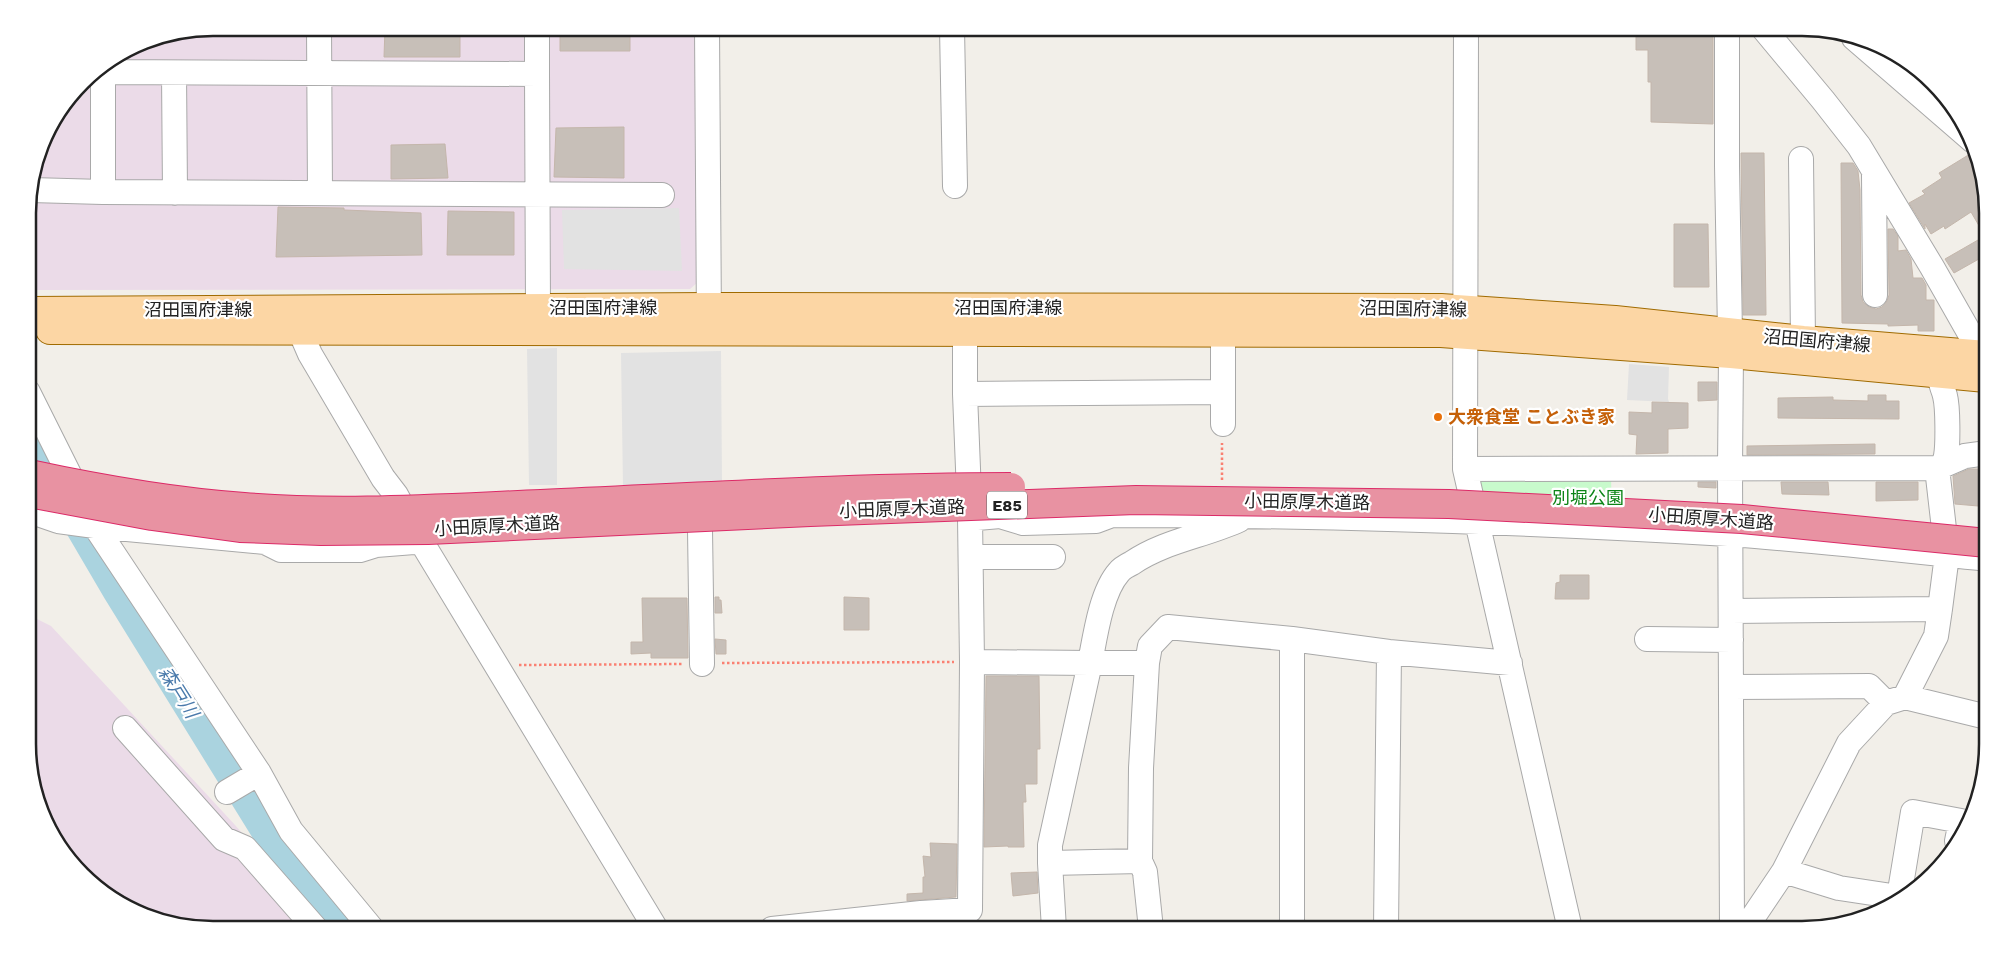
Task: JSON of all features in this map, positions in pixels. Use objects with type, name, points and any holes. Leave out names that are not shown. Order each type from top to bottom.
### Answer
[{"type":"highway","name":"小田原厚木道路","points":[[36,476],[155,497],[244,507],[326,510],[427,509],[916,487],[1469,487],[1828,511],[1979,525]]},
{"type":"highway","name":"小田原厚木道路","points":[[36,496],[161,518],[240,528],[322,531],[428,530],[1136,500],[1449,504],[1742,520],[1979,542]]},
{"type":"main road","name":"沼田国府津線","points":[[37,311],[538,308],[709,320],[965,332],[1223,332],[1465,322]]},
{"type":"main road","name":"沼田国府津線","points":[[37,330],[300,331],[709,320],[1465,322],[1615,320],[1730,343],[1939,373],[1979,364]]},
{"type":"main road","name":"沼田国府津線","points":[[1730,343],[1803,340],[1979,362]]},
{"type":"street","points":[[319,36],[320,193]]},
{"type":"street","points":[[537,36],[538,308]]},
{"type":"street","points":[[707,36],[709,320]]},
{"type":"street","points":[[952,36],[955,186]]},
{"type":"street","points":[[1466,36],[1465,469],[1568,921]]},
{"type":"street","points":[[1728,36],[1732,921]]},
{"type":"street","points":[[1770,36],[1859,146],[1932,267],[1979,352]]},
{"type":"street","points":[[1866,49],[1956,126]]},
{"type":"street","points":[[110,69],[174,72],[537,74]]},
{"type":"street","points":[[174,72],[175,192]]},
{"type":"street","points":[[103,75],[103,192]]},
{"type":"street","points":[[1801,159],[1803,340]]},
{"type":"street","points":[[1874,173],[1875,295]]},
{"type":"street","points":[[38,190],[662,195]]},
{"type":"street","points":[[300,331],[310,354],[383,478],[396,494],[421,541],[651,921]]},
{"type":"street","points":[[921,921],[970,919],[972,662],[965,332]]},
{"type":"street","points":[[1223,332],[1223,424]]},
{"type":"street","points":[[1750,921],[1784,871],[1848,743],[1896,700],[1936,636],[1947,555],[1939,467],[1946,458],[1945,396],[1940,386],[1939,373]]},
{"type":"street","points":[[965,394],[1223,392]]},
{"type":"street","points":[[37,409],[95,526],[259,773],[292,831],[365,921]]},
{"type":"street","points":[[1465,469],[1669,470],[1939,467],[1966,456],[1979,454]]},
{"type":"street","points":[[36,514],[58,521],[95,526],[265,542],[281,550],[360,550],[376,545],[421,541],[1000,516],[1023,523],[1096,521],[1112,514],[1477,522],[1730,534],[1979,558]]},
{"type":"street","points":[[1054,921],[1050,845],[1100,614],[1107,594],[1119,571],[1152,551],[1223,528],[1247,517]]},
{"type":"street","points":[[700,530],[702,664]]},
{"type":"street","points":[[971,557],[1053,557]]},
{"type":"street","points":[[1731,611],[1940,609]]},
{"type":"street","points":[[1150,921],[1145,872],[1140,862],[1141,768],[1146,663],[1150,646],[1168,627],[1389,652],[1510,662]]},
{"type":"street","points":[[1647,639],[1731,640]]},
{"type":"street","points":[[1292,640],[1292,921]]},
{"type":"street","points":[[1386,921],[1389,652]]},
{"type":"street","points":[[972,662],[1146,663]]},
{"type":"street","points":[[1732,687],[1869,686],[1896,700],[1979,716]]},
{"type":"street","points":[[125,728],[224,839],[245,848],[308,921]]},
{"type":"street","points":[[226,792],[259,773]]},
{"type":"street","points":[[1903,889],[1913,812],[1961,821],[1961,822]]},
{"type":"street","points":[[1050,863],[1140,862]]},
{"type":"street","points":[[1784,871],[1839,888],[1891,896]]},
{"type":"path","points":[[1222,515],[1223,424]]},
{"type":"path","points":[[496,665],[972,662]]},
{"type":"shaded area","points":[[213,36],[695,36],[698,282],[690,289],[37,290],[38,190],[42,167],[54,135],[73,105],[88,88],[115,66],[135,54],[167,42]]},
{"type":"shaded area","points":[[679,208],[682,271],[564,269],[562,210]]},
{"type":"shaded area","points":[[557,348],[557,485],[529,485],[527,349]]},
{"type":"shaded area","points":[[721,351],[722,483],[623,487],[621,353]]},
{"type":"shaded area","points":[[1629,364],[1669,367],[1669,402],[1627,400]]},
{"type":"shaded area","points":[[36,619],[51,626],[235,825],[319,921],[213,921],[167,915],[135,903],[105,884],[88,869],[73,852],[54,822],[42,790],[36,744]]},
{"type":"green space","name":"別堀公園","points":[[1474,475],[1611,475],[1612,522],[1482,515]]},
{"type":"building","points":[[385,36],[460,36],[460,57],[384,57]]},
{"type":"building","points":[[560,36],[630,36],[630,51],[560,51]]},
{"type":"building","points":[[1636,36],[1713,36],[1713,124],[1651,122],[1651,82],[1648,82],[1648,50],[1636,50]]},
{"type":"building","points":[[624,127],[624,178],[554,177],[556,128]]},
{"type":"building","points":[[445,144],[448,178],[391,179],[391,145]]},
{"type":"building","points":[[1741,153],[1764,153],[1766,315],[1743,315]]},
{"type":"building","points":[[1969,155],[1977,190],[1979,226],[1971,212],[1945,229],[1944,226],[1931,234],[1925,224],[1925,229],[1909,203],[1925,194],[1922,191],[1942,178],[1939,173]]},
{"type":"building","points":[[1841,163],[1853,163],[1858,171],[1860,190],[1861,295],[1863,302],[1869,307],[1876,309],[1882,307],[1887,301],[1889,295],[1888,229],[1893,229],[1898,236],[1898,251],[1906,250],[1911,259],[1913,278],[1922,278],[1926,285],[1926,300],[1934,300],[1934,331],[1918,331],[1918,325],[1888,326],[1888,324],[1842,323]]},
{"type":"building","points":[[278,207],[344,208],[344,210],[421,213],[422,255],[276,257]]},
{"type":"building","points":[[448,211],[514,212],[514,255],[447,255]]},
{"type":"building","points":[[1674,224],[1708,224],[1709,287],[1674,287]]},
{"type":"building","points":[[1979,239],[1979,259],[1954,273],[1945,259]]},
{"type":"building","points":[[1698,382],[1717,382],[1717,400],[1698,401]]},
{"type":"building","points":[[1868,395],[1886,395],[1886,401],[1899,401],[1899,419],[1778,418],[1778,398],[1833,397],[1833,400],[1868,401]]},
{"type":"building","points":[[1652,402],[1688,403],[1688,428],[1668,429],[1668,453],[1636,454],[1637,435],[1629,434],[1629,412],[1652,413]]},
{"type":"building","points":[[1875,444],[1875,454],[1747,455],[1747,446]]},
{"type":"building","points":[[1969,469],[1979,469],[1978,506],[1955,504],[1953,476]]},
{"type":"building","points":[[1698,482],[1716,482],[1716,488],[1698,487]]},
{"type":"building","points":[[1781,482],[1828,482],[1829,495],[1782,494]]},
{"type":"building","points":[[1876,482],[1918,482],[1918,500],[1876,501]]},
{"type":"building","points":[[1560,575],[1589,575],[1589,599],[1555,599],[1556,583],[1560,582]]},
{"type":"building","points":[[715,597],[719,597],[719,600],[721,600],[722,613],[715,613]]},
{"type":"building","points":[[844,597],[869,598],[869,630],[844,630]]},
{"type":"building","points":[[642,598],[687,598],[688,658],[651,658],[651,653],[631,654],[631,642],[643,642]]},
{"type":"building","points":[[715,639],[726,640],[726,654],[716,654]]},
{"type":"building","points":[[986,676],[1039,676],[1040,749],[1037,749],[1037,784],[1025,784],[1026,802],[1023,802],[1024,847],[984,847]]},
{"type":"building","points":[[930,843],[957,844],[956,897],[907,901],[907,894],[923,893],[923,877],[925,877],[923,856],[931,857]]},
{"type":"building","points":[[1037,872],[1038,893],[1013,896],[1011,873]]},
{"type":"waterway","name":"森戸川","points":[[37,455],[117,592],[266,833],[341,921]]},
{"type":"place","name":"大衆食堂 ことぶき家","points":[[1438,417]]}]
